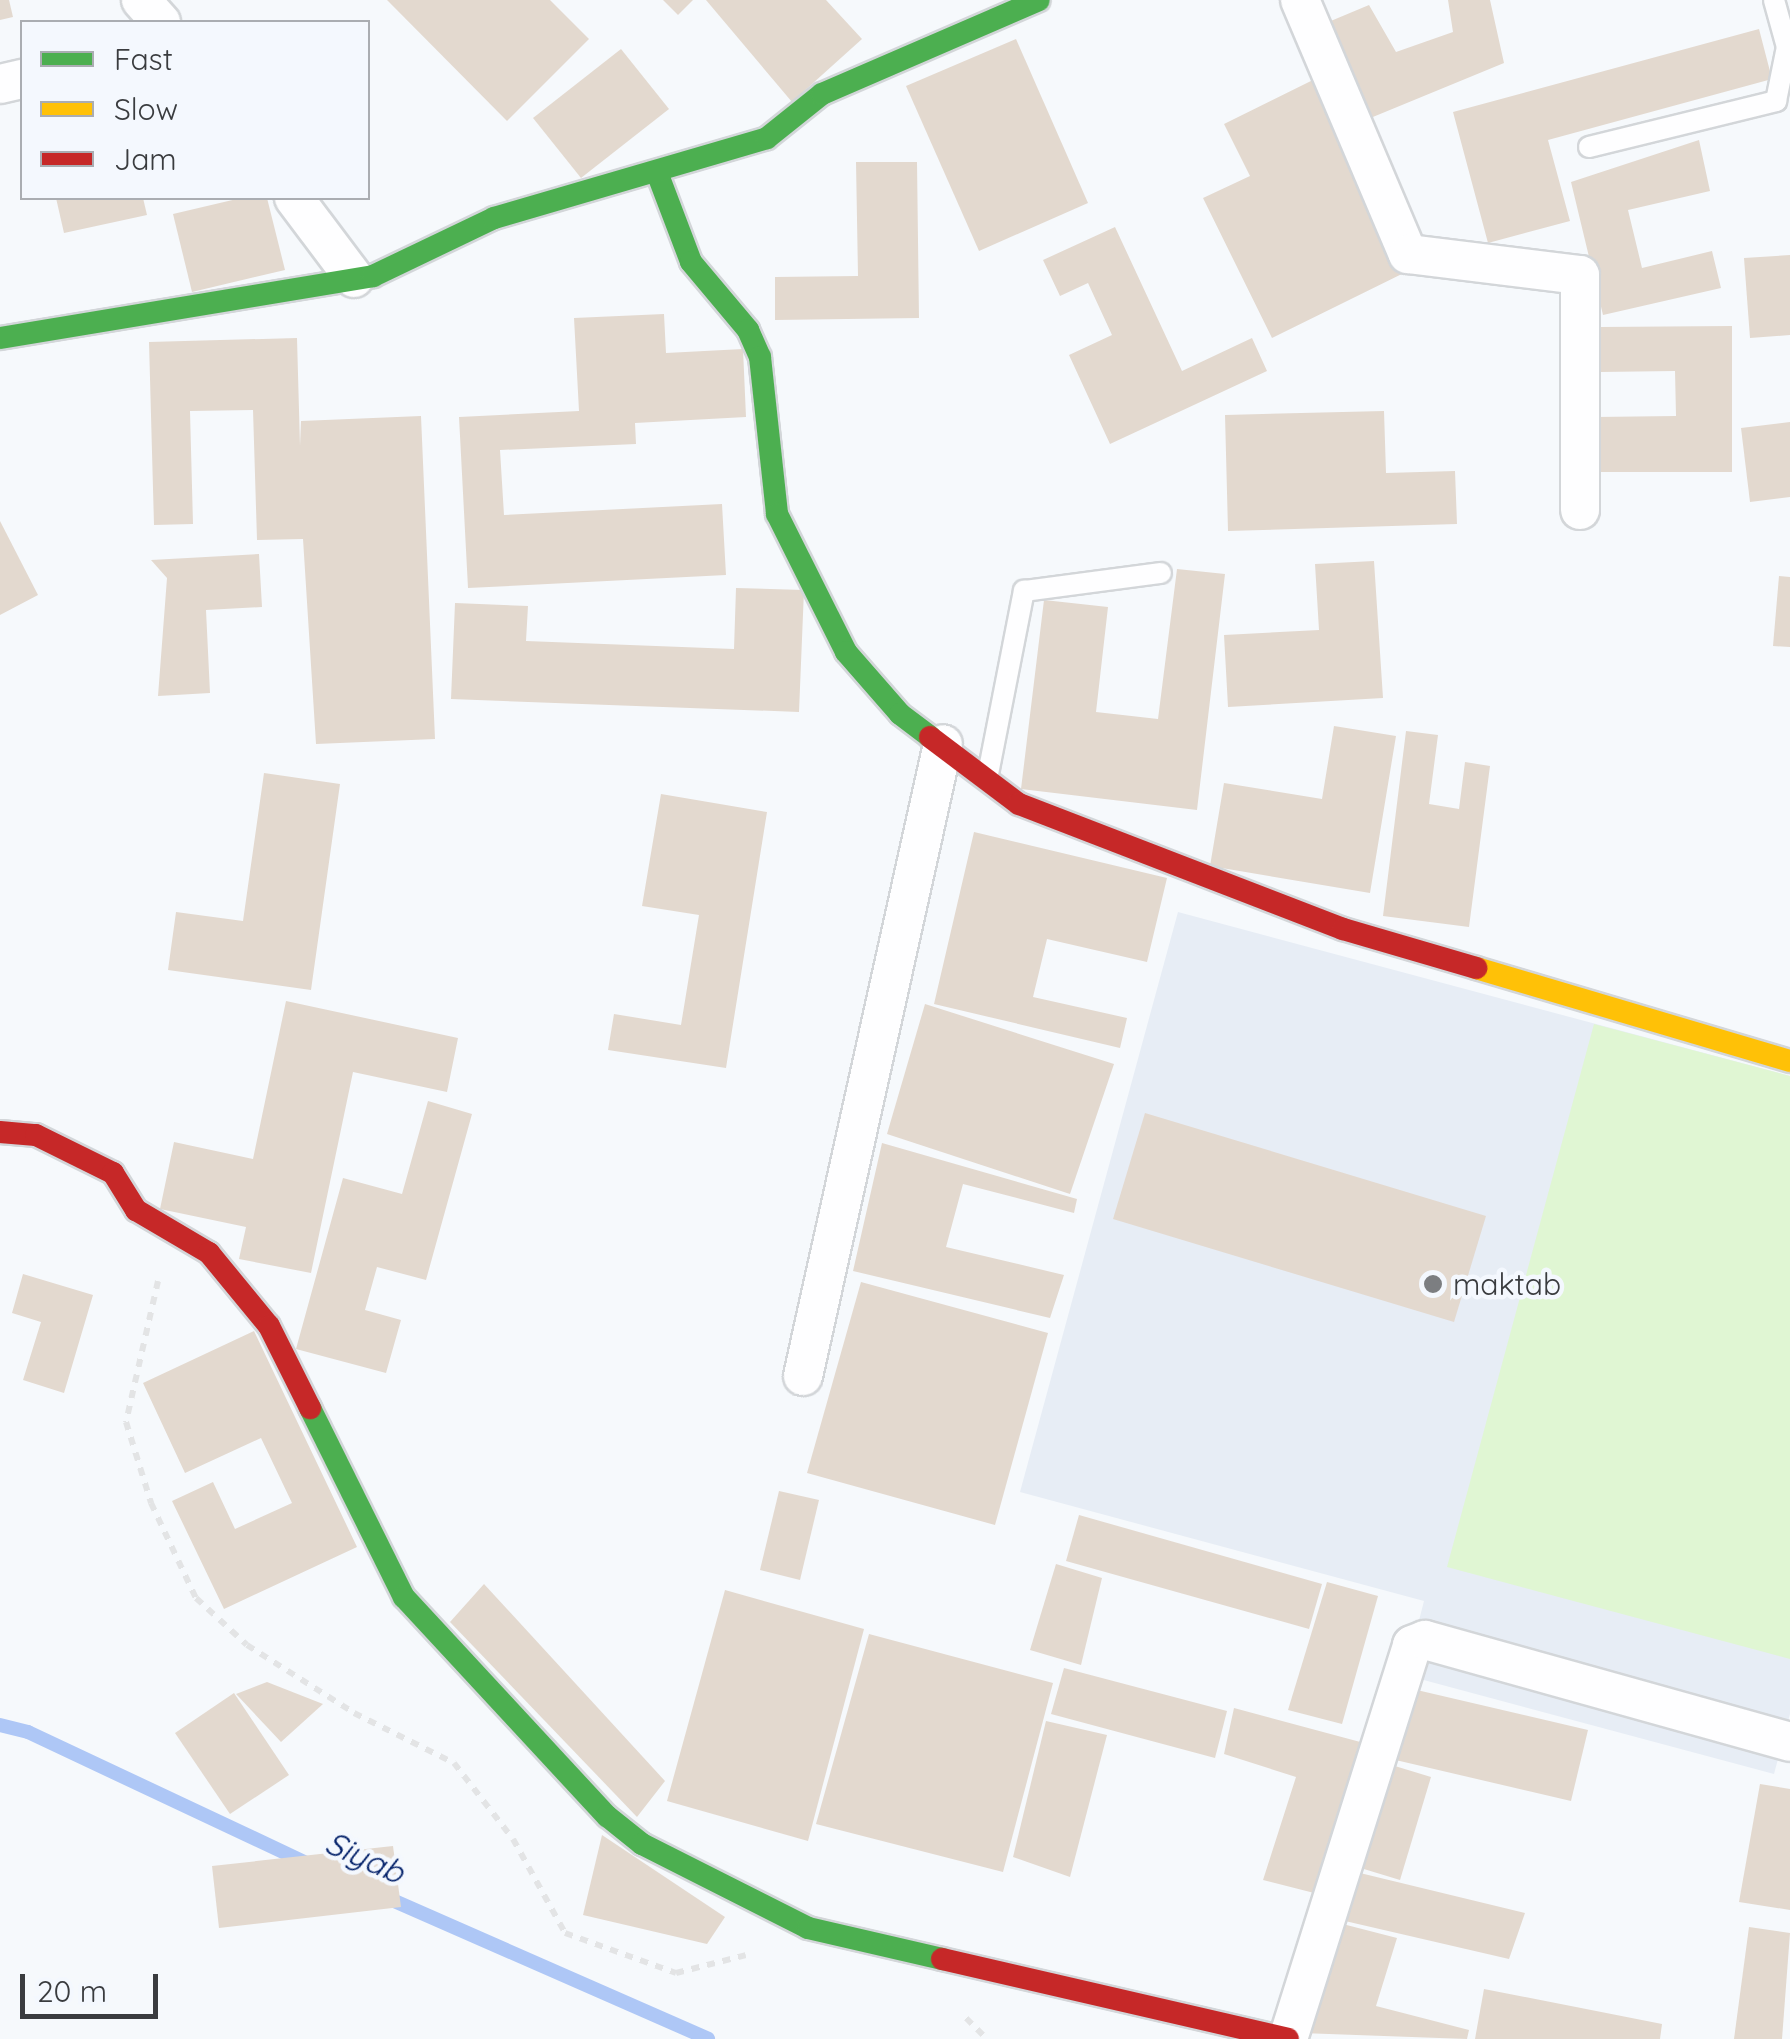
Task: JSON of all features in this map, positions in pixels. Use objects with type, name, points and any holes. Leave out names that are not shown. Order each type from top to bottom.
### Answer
[{"type":"street","points":[[141,0],[159,20]]},
{"type":"street","points":[[0,338],[373,276],[494,218],[658,175],[767,138],[822,94],[1040,0]]},
{"type":"street","points":[[1300,0],[1408,254],[1580,275],[1580,510]]},
{"type":"street","points":[[658,175],[692,262],[748,330],[760,357],[777,514],[814,595],[846,652],[879,689],[986,781],[1019,804],[1343,929],[1790,1061]]},
{"type":"street","points":[[296,200],[354,278]]},
{"type":"street","points":[[802,1376],[943,744]]},
{"type":"street","points":[[0,1132],[36,1135],[113,1173],[136,1210],[209,1254],[269,1326],[404,1597],[607,1816],[642,1844],[808,1928],[1288,2039],[1412,1645],[1425,1640],[1790,1742]]},
{"type":"lane","points":[[1589,147],[1776,101],[1787,47],[1774,0]]},
{"type":"lane","points":[[986,781],[1024,591],[1161,573]]},
{"type":"path","points":[[136,1210],[160,1270],[126,1422],[150,1503],[196,1598],[247,1644],[354,1713],[454,1763],[513,1839],[565,1934],[676,1974],[762,1951]]},
{"type":"shaded area","name":"maktab","points":[[1178,912],[1790,1076],[1790,1714],[1774,1774],[1405,1675],[1424,1601],[1020,1492]]},
{"type":"green space","points":[[1594,1024],[1790,1076],[1790,1659],[1447,1567]]},
{"type":"building","points":[[0,0],[9,0],[13,17],[0,20]]},
{"type":"building","points":[[387,0],[550,0],[589,39],[507,121]]},
{"type":"building","points":[[663,0],[693,0],[678,15]]},
{"type":"building","points":[[706,0],[826,0],[862,39],[792,102]]},
{"type":"building","points":[[1448,0],[1490,0],[1504,63],[1368,119],[1326,23],[1369,5],[1396,52],[1453,32]]},
{"type":"building","points":[[1759,29],[1772,79],[1548,140],[1570,221],[1488,243],[1453,112]]},
{"type":"building","points":[[1016,39],[1088,203],[979,251],[906,86]]},
{"type":"building","points":[[621,49],[669,109],[581,178],[533,118]]},
{"type":"building","points":[[1319,77],[1414,268],[1272,338],[1203,198],[1250,176],[1224,124]]},
{"type":"building","points":[[1699,140],[1710,191],[1628,210],[1642,268],[1712,251],[1721,288],[1603,315],[1571,182]]},
{"type":"building","points":[[856,162],[917,162],[919,318],[775,320],[775,277],[858,276]]},
{"type":"building","points":[[56,200],[143,200],[147,215],[64,233]]},
{"type":"building","points":[[232,200],[268,200],[285,270],[192,292],[173,214]]},
{"type":"building","points":[[1115,227],[1182,371],[1252,338],[1267,371],[1110,444],[1069,355],[1112,335],[1088,283],[1060,296],[1043,260]]},
{"type":"building","points":[[1790,255],[1790,335],[1750,338],[1744,258]]},
{"type":"building","points":[[664,314],[666,353],[743,349],[746,417],[635,423],[636,444],[500,450],[504,515],[722,504],[726,575],[468,588],[459,417],[579,411],[574,318]]},
{"type":"building","points":[[1732,326],[1732,472],[1597,472],[1596,417],[1676,416],[1675,371],[1600,372],[1600,327]]},
{"type":"building","points":[[297,338],[300,446],[301,421],[421,416],[435,739],[316,744],[303,539],[257,540],[253,410],[190,411],[193,524],[154,525],[149,342]]},
{"type":"building","points":[[1384,411],[1386,473],[1455,471],[1457,524],[1228,531],[1225,415]]},
{"type":"building","points":[[1790,422],[1790,497],[1750,502],[1741,428]]},
{"type":"building","points":[[0,521],[38,595],[0,615]]},
{"type":"building","points":[[259,554],[262,607],[206,610],[210,693],[158,696],[167,578],[151,560]]},
{"type":"building","points":[[1374,561],[1383,698],[1228,707],[1224,635],[1319,630],[1315,564]]},
{"type":"building","points":[[1177,569],[1225,574],[1197,810],[1021,789],[1044,600],[1108,607],[1096,712],[1158,719]]},
{"type":"building","points":[[1779,576],[1790,577],[1790,647],[1773,646]]},
{"type":"building","points":[[736,588],[804,590],[799,712],[451,699],[455,603],[528,606],[526,641],[734,649]]},
{"type":"building","points":[[1334,726],[1396,736],[1370,893],[1210,866],[1224,783],[1322,799]]},
{"type":"building","points":[[1406,731],[1438,735],[1429,804],[1459,809],[1465,762],[1490,766],[1469,927],[1383,916]]},
{"type":"building","points":[[264,773],[340,784],[311,990],[168,970],[176,912],[243,921]]},
{"type":"building","points":[[661,794],[767,812],[726,1068],[608,1050],[614,1014],[681,1025],[699,915],[642,906]]},
{"type":"building","points":[[974,832],[1167,878],[1147,962],[1047,939],[1033,997],[1127,1018],[1120,1048],[934,1004]]},
{"type":"building","points":[[286,1001],[458,1038],[447,1092],[353,1072],[311,1273],[239,1259],[246,1227],[160,1209],[174,1142],[253,1159]]},
{"type":"building","points":[[925,1004],[1114,1064],[1070,1194],[887,1134]]},
{"type":"building","points":[[428,1101],[472,1114],[426,1280],[377,1267],[365,1310],[401,1320],[386,1373],[296,1349],[343,1178],[402,1194]]},
{"type":"building","points":[[1145,1113],[1486,1216],[1454,1322],[1113,1219]]},
{"type":"building","points":[[882,1143],[1077,1199],[1074,1213],[963,1184],[946,1247],[1064,1275],[1050,1318],[853,1271]]},
{"type":"building","points":[[23,1274],[93,1295],[64,1393],[23,1380],[41,1322],[12,1313]]},
{"type":"building","points":[[861,1282],[1048,1333],[995,1525],[807,1473]]},
{"type":"building","points":[[254,1331],[357,1547],[224,1609],[172,1501],[213,1482],[235,1529],[292,1503],[261,1438],[185,1473],[143,1383]]},
{"type":"building","points":[[779,1491],[819,1500],[800,1580],[760,1570]]},
{"type":"building","points":[[1079,1515],[1322,1584],[1309,1629],[1066,1561]]},
{"type":"building","points":[[1056,1564],[1102,1578],[1081,1665],[1030,1650]]},
{"type":"building","points":[[1327,1582],[1378,1596],[1342,1724],[1288,1710]]},
{"type":"building","points":[[484,1584],[665,1781],[637,1817],[450,1622]]},
{"type":"building","points":[[725,1590],[864,1629],[808,1841],[667,1801]]},
{"type":"building","points":[[869,1634],[1053,1683],[1003,1872],[816,1824]]},
{"type":"building","points":[[1064,1668],[1227,1711],[1215,1758],[1051,1714]]},
{"type":"building","points":[[267,1682],[323,1704],[281,1742],[236,1694]]},
{"type":"building","points":[[1404,1687],[1588,1730],[1571,1801],[1387,1758]]},
{"type":"building","points":[[234,1693],[289,1775],[230,1814],[175,1733]]},
{"type":"building","points":[[1234,1708],[1364,1743],[1322,1895],[1263,1880],[1296,1777],[1224,1754]]},
{"type":"building","points":[[1046,1721],[1107,1735],[1070,1877],[1013,1857]]},
{"type":"building","points":[[1385,1763],[1431,1777],[1400,1880],[1354,1866]]},
{"type":"building","points":[[1760,1784],[1790,1789],[1790,1910],[1739,1902]]},
{"type":"building","points":[[602,1835],[725,1917],[707,1944],[583,1915]]},
{"type":"building","points":[[393,1846],[401,1907],[219,1928],[212,1866]]},
{"type":"building","points":[[1360,1873],[1525,1913],[1509,1959],[1345,1921]]},
{"type":"building","points":[[1331,1921],[1397,1938],[1376,2006],[1469,2030],[1467,2039],[1301,2033]]},
{"type":"building","points":[[1749,1927],[1790,1933],[1782,2039],[1734,2039]]},
{"type":"building","points":[[1484,1989],[1662,2024],[1660,2039],[1475,2039]]},
{"type":"waterway","name":"Siyab","points":[[0,1725],[28,1732],[309,1864]]},
{"type":"waterway","name":"Siyab","points":[[383,1896],[708,2039]]},
{"type":"traffic: fast","points":[[0,338],[373,276],[494,218],[767,138],[822,94],[1039,0]]},
{"type":"traffic: fast","points":[[658,175],[691,262],[748,330],[760,357],[777,514],[846,652],[900,714],[930,737]]},
{"type":"traffic: fast","points":[[310,1408],[404,1597],[607,1816],[642,1844],[808,1928],[942,1959]]},
{"type":"traffic: slow","points":[[1476,968],[1790,1061]]},
{"type":"traffic: jam","points":[[930,737],[1019,804],[1343,929],[1476,968]]},
{"type":"traffic: jam","points":[[0,1132],[36,1135],[113,1173],[136,1210],[209,1253],[269,1326],[310,1408]]},
{"type":"traffic: jam","points":[[942,1959],[1288,2039]]},
{"type":"place","name":"maktab","points":[[1433,1284]]}]
